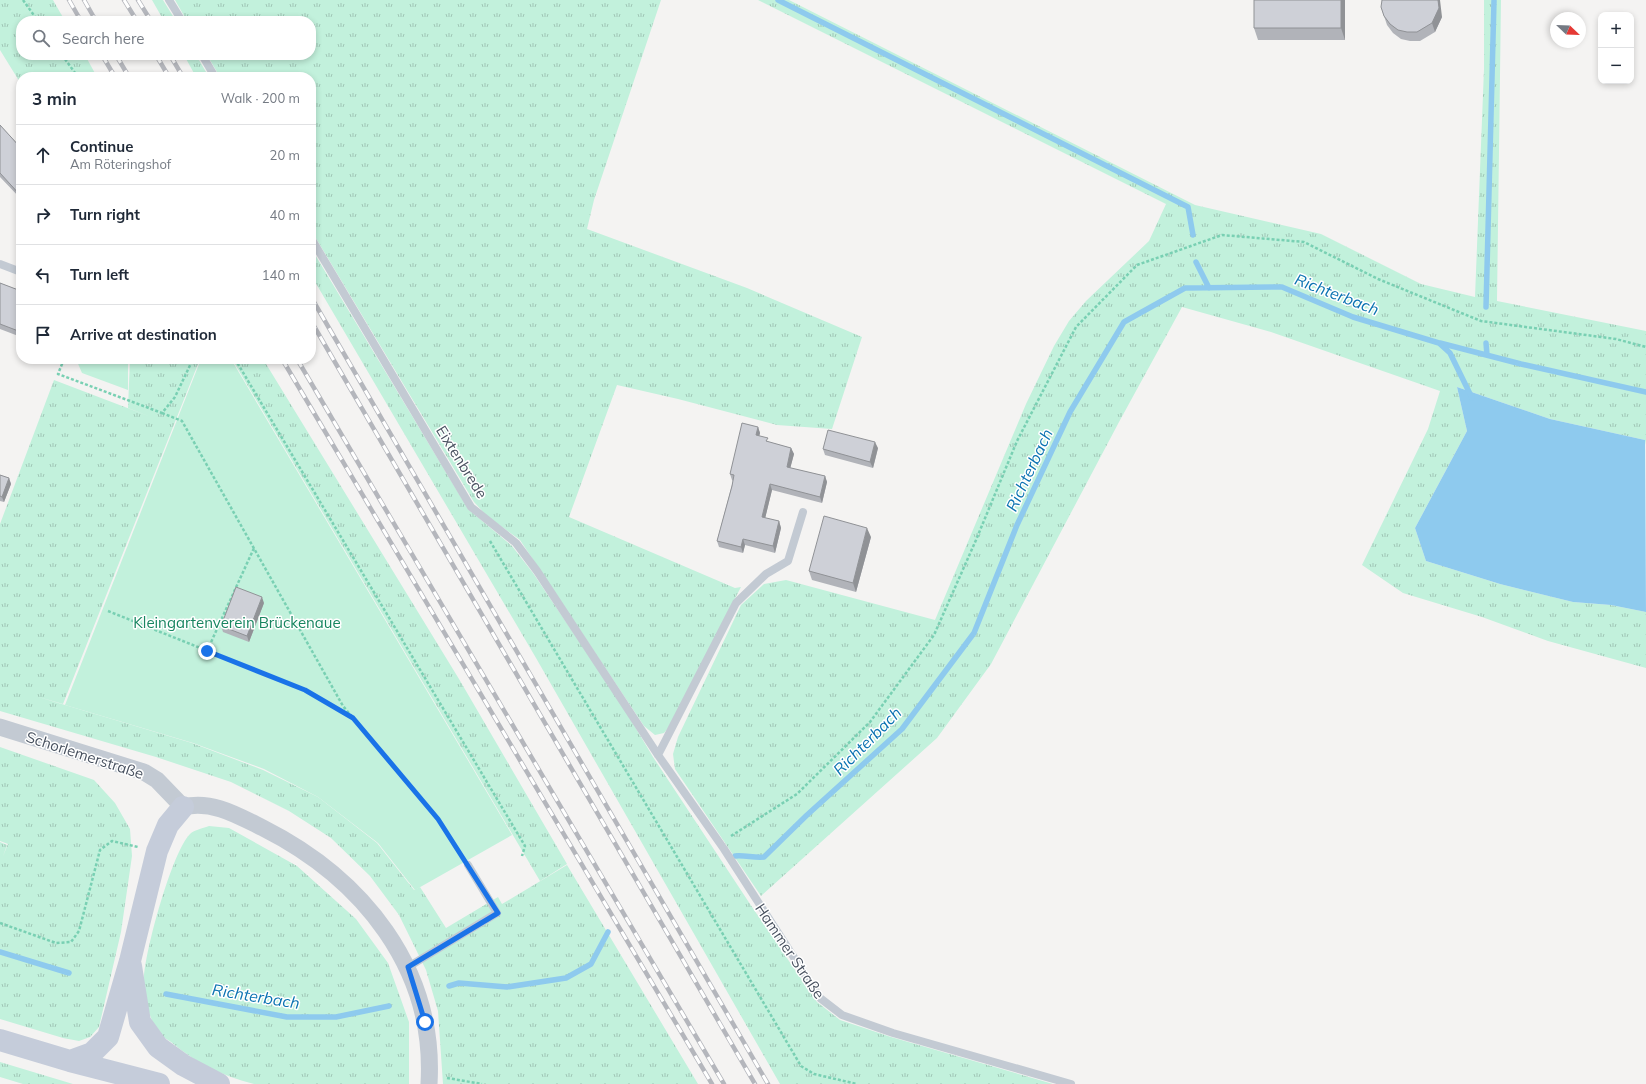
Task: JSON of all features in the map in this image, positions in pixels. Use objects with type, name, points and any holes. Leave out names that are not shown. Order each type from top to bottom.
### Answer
[{"type":"main road","points":[[70,1061],[92,1054],[108,1037],[130,961],[157,851],[168,825],[183,807]]},
{"type":"main road","points":[[130,961],[140,1022],[158,1047],[182,1065],[219,1084]]},
{"type":"main road","points":[[0,1040],[70,1061],[159,1084]]},
{"type":"street","name":"Schorlemerstraße","points":[[0,727],[144,772],[157,780],[183,807]]},
{"type":"street","points":[[183,807],[196,804],[209,805],[239,816],[278,835],[314,858],[366,904],[389,934],[408,967],[425,1022],[429,1079]]},
{"type":"lane","points":[[169,0],[179,16]]},
{"type":"lane","points":[[205,60],[212,72]]},
{"type":"lane","name":"Eixtenbrede","points":[[316,246],[470,506],[516,543],[537,571],[624,702]]},
{"type":"lane","points":[[0,264],[16,270]]},
{"type":"lane","points":[[658,755],[736,603],[766,574],[788,561],[803,512]]},
{"type":"lane","name":"Hammer Straße","points":[[624,702],[658,755],[719,843],[820,998],[842,1015],[893,1033],[1071,1084]]},
{"type":"lane","points":[[408,967],[498,913],[468,864]]},
{"type":"path","points":[[23,0],[34,16]]},
{"type":"path","points":[[66,60],[74,72]]},
{"type":"path","points":[[719,843],[797,794],[870,722],[934,635],[976,540],[1017,441],[1076,327],[1137,265],[1222,235],[1304,242],[1378,279],[1481,321],[1616,339],[1646,347]]},
{"type":"path","points":[[62,364],[58,374],[182,421],[255,547],[343,706],[438,819],[468,864]]},
{"type":"path","points":[[162,413],[175,397],[191,364]]},
{"type":"path","points":[[238,364],[525,846],[522,856]]},
{"type":"path","points":[[485,518],[489,539],[801,1066],[814,1074],[857,1084]]},
{"type":"path","points":[[207,651],[255,547]]},
{"type":"path","points":[[108,611],[305,690],[353,718]]},
{"type":"path","points":[[0,923],[56,943],[71,942],[79,931],[100,850],[112,841],[157,851]]},
{"type":"path","points":[[429,1079],[482,1084]]},
{"type":"green space","points":[[0,0],[53,0],[62,16],[16,16],[16,60],[88,60],[94,72],[16,72],[16,76],[0,50]]},
{"type":"green space","points":[[152,0],[163,0],[173,16],[161,16]]},
{"type":"green space","points":[[175,0],[661,0],[594,200],[587,229],[747,288],[862,337],[832,429],[777,425],[678,399],[617,385],[569,517],[735,588],[741,587],[669,727],[664,733],[655,735],[644,726],[520,540],[486,515],[474,502],[316,238],[316,72],[217,72],[210,60],[316,60],[316,16],[184,16]]},
{"type":"green space","points":[[758,0],[789,0],[1195,205],[1321,234],[1421,284],[1475,297],[1484,69],[1484,0],[1501,0],[1497,301],[1646,331],[1646,445],[1645,440],[1550,419],[1457,387],[1467,431],[1415,528],[1426,561],[1500,584],[1573,602],[1611,605],[1646,612],[1646,668],[1548,641],[1482,617],[1403,593],[1362,565],[1428,429],[1440,391],[1271,332],[1182,307],[1119,422],[991,664],[937,738],[761,896],[675,769],[673,754],[678,737],[741,605],[764,584],[786,580],[935,620],[1026,404],[1054,346],[1069,321],[1086,301],[1149,241],[1166,204]]},
{"type":"green space","points":[[187,60],[199,60],[206,72],[193,72]]},
{"type":"green space","points":[[316,256],[468,509],[512,546],[533,573],[622,705],[653,757],[750,904],[817,1002],[840,1020],[891,1037],[1053,1084],[780,1084],[536,658],[316,284]]},
{"type":"green space","points":[[78,364],[128,364],[128,390],[82,373]]},
{"type":"green space","points":[[130,364],[198,364],[63,704],[35,696],[192,743],[263,770],[318,797],[377,843],[414,890],[420,887],[446,928],[498,897],[502,904],[567,865],[698,1084],[443,1084],[438,1011],[426,970],[399,915],[370,876],[331,838],[289,811],[231,782],[156,757],[0,711],[0,524],[54,380],[151,417],[128,408]]},
{"type":"green space","name":"Kleingartenverein Brückenaue","points":[[199,364],[234,364],[512,835],[415,890],[378,843],[318,797],[264,769],[193,743],[65,705]]},
{"type":"green space","points":[[235,364],[266,364],[459,679],[567,864],[540,881]]},
{"type":"green space","points":[[0,747],[94,780],[115,803],[130,829],[132,856],[121,932],[99,1027],[90,1037],[79,1041],[63,1038],[0,1019],[0,842],[7,845],[3,856],[8,844],[0,841]]},
{"type":"green space","points":[[209,826],[229,828],[297,866],[356,919],[388,963],[409,1022],[409,1084],[254,1084],[220,1073],[210,1068],[180,1050],[158,1032],[149,1012],[144,985],[149,947],[154,925],[175,860],[183,844],[190,834],[196,830]]},
{"type":"green space","points":[[0,1062],[73,1084],[23,1084],[0,1077]]},
{"type":"water","points":[[1457,387],[1550,419],[1645,440],[1646,612],[1611,605],[1573,602],[1500,584],[1426,561],[1415,528],[1467,431]]},
{"type":"building","points":[[1254,0],[1341,0],[1341,28],[1254,28]]},
{"type":"building","points":[[1382,0],[1438,0],[1439,8],[1432,23],[1417,32],[1407,32],[1398,30],[1390,24],[1384,16],[1381,7]]},
{"type":"building","points":[[0,125],[16,143],[16,191],[0,173]]},
{"type":"building","points":[[0,283],[16,289],[16,330],[0,324]]},
{"type":"building","points":[[742,423],[758,427],[756,435],[768,438],[766,441],[791,448],[787,467],[825,476],[820,497],[770,484],[762,517],[779,521],[773,546],[743,539],[741,547],[717,541],[732,486],[734,475],[730,474]]},
{"type":"building","points":[[828,430],[875,442],[870,462],[823,449]]},
{"type":"building","points":[[0,475],[9,478],[2,497],[0,496]]},
{"type":"building","points":[[824,516],[867,528],[853,583],[809,571]]},
{"type":"building","points":[[236,587],[262,597],[247,636],[221,626]]},
{"type":"waterway","points":[[778,0],[1188,207],[1193,235]]},
{"type":"waterway","points":[[1486,307],[1494,1]]},
{"type":"waterway","points":[[1196,262],[1209,288]]},
{"type":"waterway","name":"Richterbach","points":[[735,856],[764,857],[807,815],[902,729],[974,633],[1017,525],[1070,412],[1124,322],[1185,288],[1282,287],[1353,317],[1439,343],[1450,353],[1472,398]]},
{"type":"waterway","points":[[1440,343],[1521,364],[1646,392]]},
{"type":"waterway","points":[[1486,343],[1487,355]]},
{"type":"waterway","name":"Richterbach","points":[[449,986],[459,983],[507,987],[566,978],[591,964],[608,932]]},
{"type":"waterway","name":"Richterbach","points":[[0,952],[69,973]]},
{"type":"waterway","name":"Richterbach","points":[[166,994],[287,1017],[336,1017],[389,1006]]},
{"type":"railway","points":[[69,0],[78,16]]},
{"type":"railway","points":[[84,0],[93,16]]},
{"type":"railway","points":[[124,0],[134,16]]},
{"type":"railway","points":[[138,0],[148,16]]},
{"type":"railway","points":[[105,60],[112,72]]},
{"type":"railway","points":[[119,60],[126,72]]},
{"type":"railway","points":[[159,60],[166,72]]},
{"type":"railway","points":[[173,60],[180,72]]},
{"type":"railway","points":[[316,306],[768,1084]]},
{"type":"railway","points":[[316,330],[755,1084]]},
{"type":"railway","points":[[285,364],[712,1084]]},
{"type":"railway","points":[[300,364],[724,1084]]},
{"type":"route","points":[[207,651],[305,690],[353,718],[438,819],[498,913],[408,967],[425,1022]]}]
